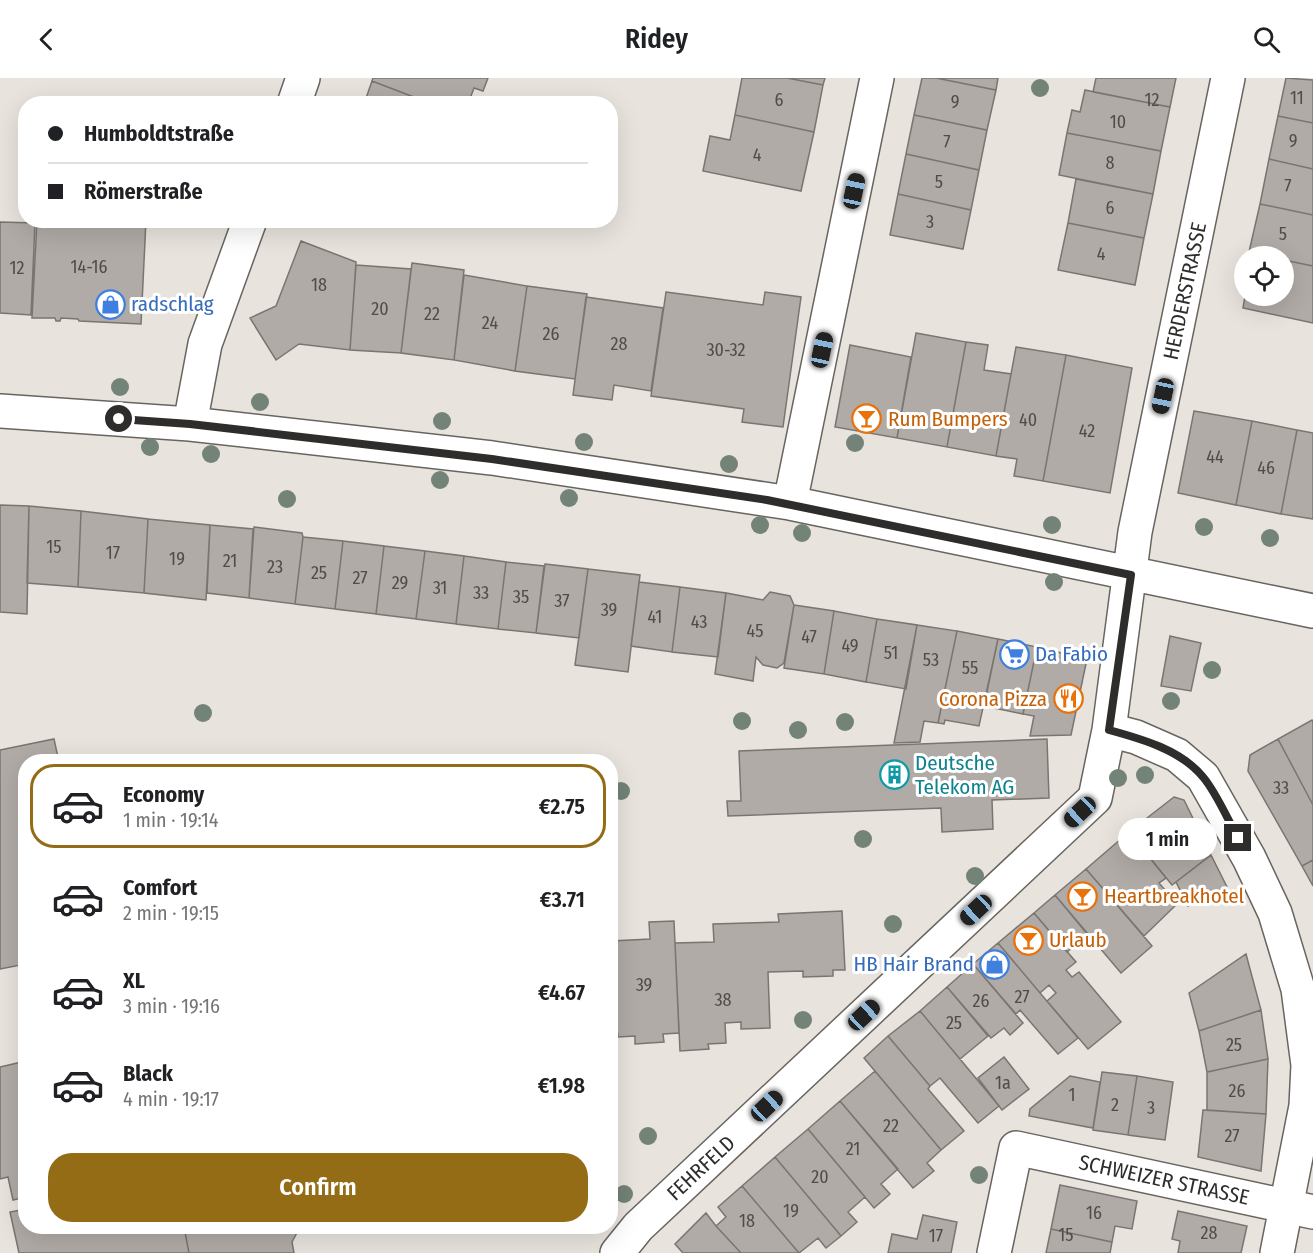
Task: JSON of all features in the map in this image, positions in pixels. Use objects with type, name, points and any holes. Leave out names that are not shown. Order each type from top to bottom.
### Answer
[{"type":"street","points":[[297,96],[303,78]]},
{"type":"street","points":[[790,504],[877,78]]},
{"type":"street","name":"HERDERSTRASSE","points":[[1131,575],[1138,520],[1228,78]]},
{"type":"street","points":[[190,424],[205,344],[247,228]]},
{"type":"street","points":[[0,411],[190,424],[492,459],[790,504],[1313,611]]},
{"type":"street","name":"FEHRFELD","points":[[617,1253],[638,1227],[1095,798],[1109,730],[1131,575]]},
{"type":"street","points":[[1109,730],[1136,737],[1177,755],[1203,777],[1249,858],[1275,913],[1298,989],[1308,1065],[1300,1209],[1277,1253]]},
{"type":"street","name":"SCHWEIZER STRASSE","points":[[994,1253],[1016,1148],[1300,1209]]},
{"type":"building","points":[[373,78],[488,78],[483,91],[474,88],[471,96],[411,96],[372,81]]},
{"type":"building","points":[[742,78],[787,78],[823,85],[814,132],[735,115]]},
{"type":"building","points":[[787,78],[825,78],[823,85]]},
{"type":"building","points":[[922,78],[936,78],[996,90],[987,130],[914,115]]},
{"type":"building","points":[[936,78],[998,78],[996,90]]},
{"type":"building","points":[[1096,78],[1176,78],[1170,107],[1093,92]]},
{"type":"building","points":[[1286,78],[1313,80],[1313,123],[1278,116]]},
{"type":"building","points":[[372,81],[411,96],[367,96]]},
{"type":"building","points":[[1085,90],[1170,107],[1161,151],[1067,133],[1072,110],[1080,112]]},
{"type":"building","points":[[735,115],[814,132],[801,191],[703,171],[710,136],[730,140]]},
{"type":"building","points":[[914,115],[987,130],[979,170],[906,154]]},
{"type":"building","points":[[1278,116],[1313,123],[1313,169],[1269,159]]},
{"type":"building","points":[[1067,133],[1161,151],[1153,194],[1059,175]]},
{"type":"building","points":[[906,154],[979,170],[971,210],[898,194]]},
{"type":"building","points":[[1269,159],[1313,169],[1313,215],[1260,204]]},
{"type":"building","points":[[1076,179],[1153,194],[1144,238],[1068,223]]},
{"type":"building","points":[[898,194],[971,210],[963,249],[890,235]]},
{"type":"building","points":[[1260,204],[1313,215],[1313,266],[1294,262],[1294,246],[1250,246]]},
{"type":"building","points":[[0,222],[18,223],[18,228],[35,228],[31,315],[0,313]]},
{"type":"building","points":[[1068,223],[1144,238],[1135,285],[1058,270]]},
{"type":"building","points":[[37,228],[146,228],[141,324],[32,318]]},
{"type":"building","points":[[301,241],[356,262],[350,350],[299,344],[276,360],[250,318],[276,306]]},
{"type":"building","points":[[1294,262],[1313,266],[1313,323],[1243,308],[1243,306],[1294,306]]},
{"type":"building","points":[[412,263],[464,270],[454,360],[401,353]]},
{"type":"building","points":[[356,265],[411,269],[401,353],[350,350]]},
{"type":"building","points":[[464,275],[527,286],[515,371],[454,360]]},
{"type":"building","points":[[527,286],[587,294],[575,379],[515,371]]},
{"type":"building","points":[[666,292],[763,305],[765,292],[801,297],[783,427],[742,422],[744,409],[651,396]]},
{"type":"building","points":[[586,297],[663,308],[651,391],[614,385],[612,400],[573,395]]},
{"type":"building","points":[[916,333],[966,342],[947,447],[897,438]]},
{"type":"building","points":[[966,342],[988,345],[984,370],[1011,374],[996,456],[947,447]]},
{"type":"building","points":[[850,345],[911,357],[897,438],[835,427]]},
{"type":"building","points":[[1016,347],[1066,355],[1043,481],[1014,476],[1017,459],[996,456]]},
{"type":"building","points":[[1066,355],[1132,368],[1110,493],[1043,481]]},
{"type":"building","points":[[1194,411],[1252,421],[1236,505],[1178,493]]},
{"type":"building","points":[[1252,421],[1297,430],[1281,514],[1236,505]]},
{"type":"building","points":[[1297,430],[1313,433],[1313,519],[1281,514]]},
{"type":"building","points":[[0,505],[29,506],[27,614],[0,612]]},
{"type":"building","points":[[29,506],[81,511],[78,587],[27,583]]},
{"type":"building","points":[[81,511],[148,519],[144,593],[78,587]]},
{"type":"building","points":[[148,519],[210,525],[206,600],[144,593]]},
{"type":"building","points":[[210,525],[253,529],[249,598],[207,593]]},
{"type":"building","points":[[254,527],[302,533],[295,604],[249,598]]},
{"type":"building","points":[[303,537],[343,541],[335,609],[295,604]]},
{"type":"building","points":[[343,541],[384,546],[376,614],[335,609]]},
{"type":"building","points":[[384,546],[425,551],[416,619],[376,614]]},
{"type":"building","points":[[425,551],[464,556],[456,624],[416,619]]},
{"type":"building","points":[[464,556],[506,562],[498,629],[456,624]]},
{"type":"building","points":[[506,562],[544,566],[536,633],[498,629]]},
{"type":"building","points":[[545,564],[588,569],[579,638],[536,633]]},
{"type":"building","points":[[588,569],[640,575],[628,672],[575,665]]},
{"type":"building","points":[[639,582],[680,587],[672,652],[631,646]]},
{"type":"building","points":[[680,587],[726,593],[718,657],[672,652]]},
{"type":"building","points":[[770,592],[790,596],[794,605],[784,663],[777,668],[763,665],[756,657],[753,681],[715,674],[726,593],[763,600]]},
{"type":"building","points":[[794,605],[834,611],[824,674],[784,668]]},
{"type":"building","points":[[834,611],[877,619],[866,682],[824,674]]},
{"type":"building","points":[[877,619],[917,625],[906,689],[866,682]]},
{"type":"building","points":[[917,625],[957,631],[938,723],[924,721],[920,742],[894,743]]},
{"type":"building","points":[[957,631],[998,639],[979,726],[945,720],[944,724],[938,723]]},
{"type":"building","points":[[1170,636],[1201,643],[1191,691],[1161,686]]},
{"type":"building","points":[[998,639],[1037,647],[1023,714],[984,706]]},
{"type":"building","points":[[1037,647],[1087,659],[1071,735],[1030,736],[1034,716],[1023,714]]},
{"type":"building","points":[[1312,720],[1313,722],[1313,805],[1278,739]]},
{"type":"building","points":[[54,739],[57,754],[18,754],[18,966],[0,969],[0,750]]},
{"type":"building","name":"Deutsche Telekom AG","points":[[1047,739],[1049,798],[992,800],[993,829],[942,832],[941,808],[728,816],[727,801],[741,801],[739,751]]},
{"type":"building","points":[[1278,739],[1313,805],[1313,860],[1302,866],[1248,771],[1250,755]]},
{"type":"building","points":[[1174,797],[1184,800],[1211,855],[1172,885],[1129,832]]},
{"type":"building","points":[[1129,832],[1166,878],[1159,883],[1177,904],[1144,936],[1086,869]]},
{"type":"building","points":[[1211,855],[1227,887],[1188,906],[1176,882]]},
{"type":"building","points":[[1313,860],[1313,886],[1302,866]]},
{"type":"building","points":[[1086,869],[1152,946],[1121,973],[1055,895]]},
{"type":"building","points":[[1055,895],[1088,935],[1067,952],[1034,913]]},
{"type":"building","points":[[842,911],[845,970],[833,970],[833,976],[803,977],[803,971],[768,972],[770,1028],[741,1029],[741,1022],[725,1023],[726,1043],[708,1044],[709,1049],[680,1051],[675,943],[714,942],[713,924],[779,922],[778,914]]},
{"type":"building","points":[[1034,913],[1076,962],[1066,970],[1072,977],[1079,972],[1121,1022],[1088,1049],[1047,1001],[1056,993],[1049,985],[1040,993],[998,943]]},
{"type":"building","points":[[674,921],[679,1033],[663,1034],[664,1042],[635,1044],[635,1036],[618,1037],[618,941],[650,939],[649,922]]},
{"type":"building","points":[[998,943],[1078,1038],[1058,1054],[1020,1010],[1016,1014],[973,964]]},
{"type":"building","points":[[1246,954],[1261,1010],[1199,1031],[1189,993]]},
{"type":"building","points":[[973,964],[1023,1023],[1010,1035],[1004,1028],[991,1038],[947,987]]},
{"type":"building","points":[[947,987],[988,1036],[960,1059],[920,1011]]},
{"type":"building","points":[[1261,1010],[1268,1059],[1207,1072],[1199,1031]]},
{"type":"building","points":[[920,1011],[999,1106],[978,1123],[940,1078],[930,1086],[888,1036]]},
{"type":"building","points":[[888,1036],[930,1086],[928,1089],[964,1131],[941,1150],[864,1058]]},
{"type":"building","points":[[1004,1057],[1029,1089],[1002,1110],[978,1078]]},
{"type":"building","points":[[1268,1059],[1266,1114],[1207,1110],[1207,1072]]},
{"type":"building","points":[[18,1063],[18,1199],[13,1200],[8,1177],[0,1179],[0,1067]]},
{"type":"building","points":[[875,1071],[941,1150],[927,1163],[934,1171],[913,1188],[840,1101]]},
{"type":"building","points":[[1102,1072],[1137,1076],[1128,1135],[1093,1130]]},
{"type":"building","points":[[1070,1076],[1100,1082],[1093,1128],[1029,1116],[1030,1109]]},
{"type":"building","points":[[1137,1076],[1173,1082],[1165,1140],[1128,1135]]},
{"type":"building","points":[[840,1101],[898,1169],[881,1184],[890,1194],[874,1208],[808,1129]]},
{"type":"building","points":[[1203,1110],[1266,1114],[1261,1171],[1198,1157]]},
{"type":"building","points":[[808,1129],[865,1197],[848,1212],[857,1222],[841,1236],[775,1157]]},
{"type":"building","points":[[775,1157],[841,1236],[826,1248],[818,1238],[799,1253],[742,1186]]},
{"type":"building","points":[[1060,1185],[1137,1201],[1132,1229],[1115,1226],[1112,1242],[1051,1229]]},
{"type":"building","points":[[742,1186],[799,1253],[741,1253],[716,1226],[726,1217],[718,1207]]},
{"type":"building","points":[[18,1210],[18,1234],[185,1234],[189,1253],[19,1253],[10,1212]]},
{"type":"building","points":[[1178,1211],[1247,1226],[1241,1253],[1178,1253],[1180,1241],[1172,1239]]},
{"type":"building","points":[[706,1213],[741,1253],[683,1253],[675,1244]]},
{"type":"building","points":[[923,1215],[957,1222],[951,1253],[888,1253],[892,1234],[917,1239]]},
{"type":"building","points":[[1051,1229],[1112,1242],[1110,1253],[1046,1253]]},
{"type":"building","points":[[185,1234],[296,1234],[292,1242],[294,1253],[189,1253]]},
{"type":"place","name":"radschlag","points":[[110,304]]},
{"type":"place","name":"Rum Bumpers","points":[[867,419]]},
{"type":"place","name":"Da Fabio","points":[[1014,654]]},
{"type":"place","name":"Corona Pizza","points":[[1068,699]]},
{"type":"place","name":"Deutsche Telekom AG","points":[[894,775]]},
{"type":"place","name":"Heartbreakhotel","points":[[1083,896]]},
{"type":"place","name":"Urlaub","points":[[1028,940]]},
{"type":"place","name":"HB Hair Brand","points":[[995,964]]},
{"type":"route","points":[[119,419],[190,424],[492,459],[767,500],[1131,575],[1109,730],[1136,737],[1177,755],[1203,777],[1238,838]]}]
